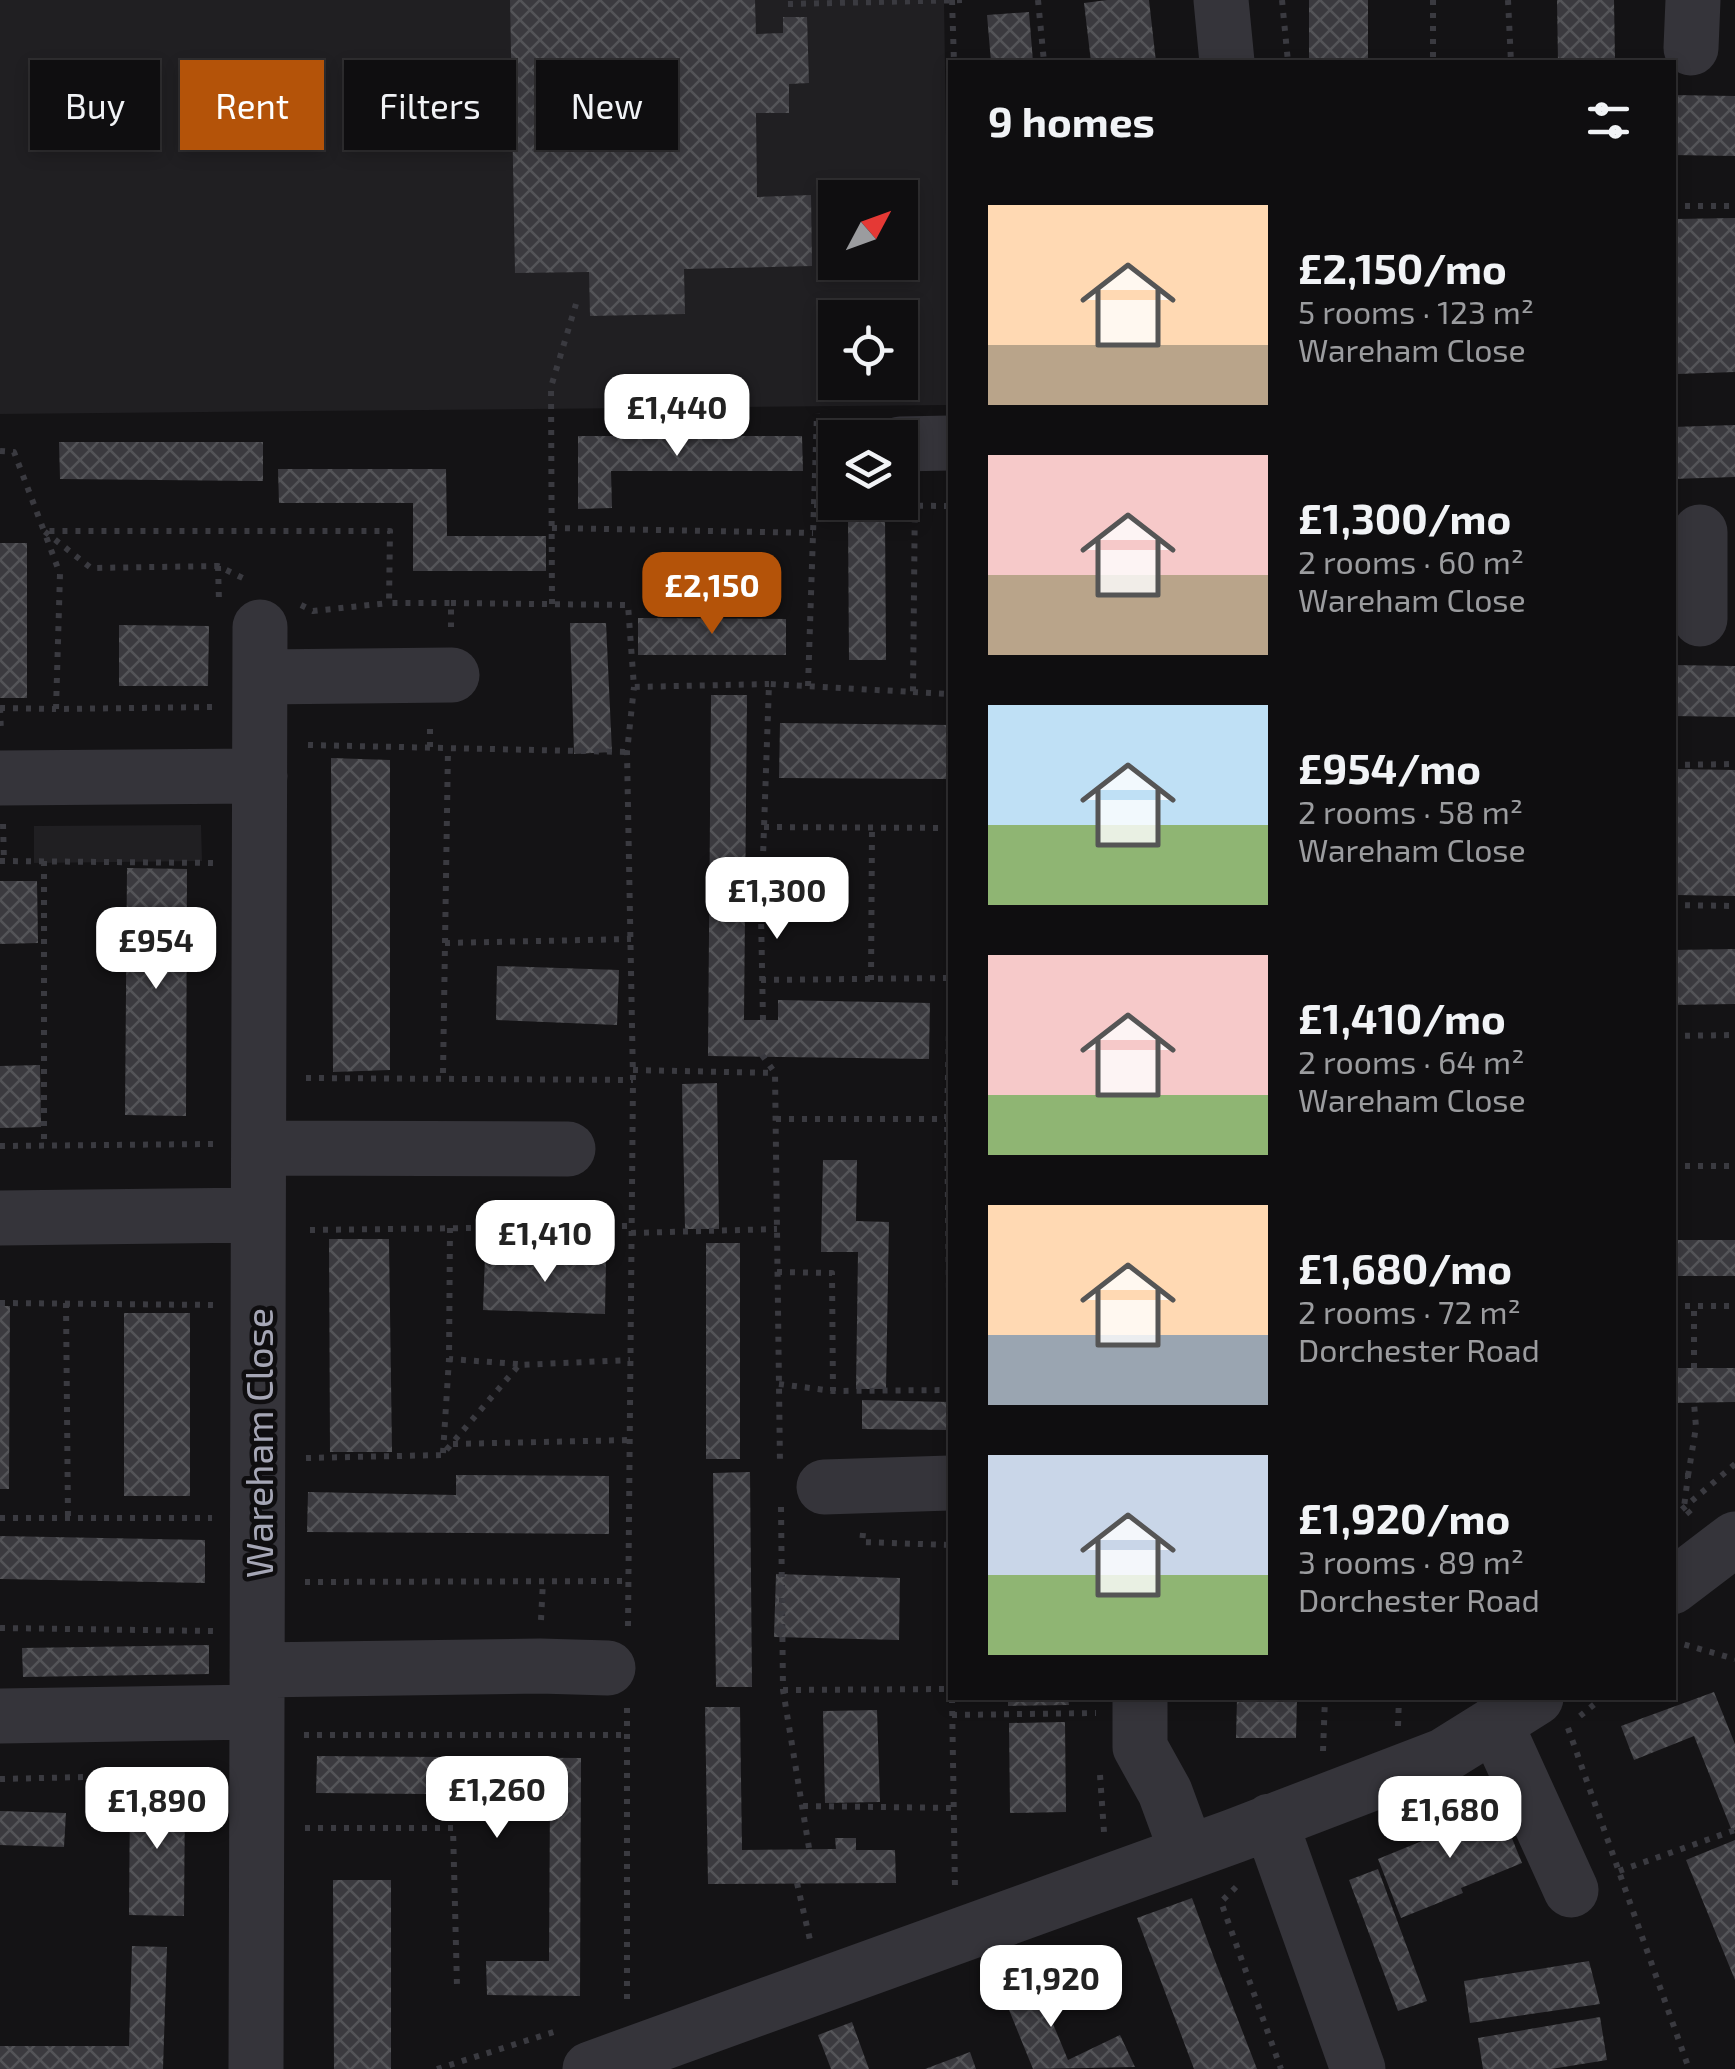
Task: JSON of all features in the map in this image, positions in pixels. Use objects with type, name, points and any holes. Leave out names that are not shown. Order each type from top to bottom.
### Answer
[{"type":"street","points":[[1221,0],[1227,60]]},
{"type":"street","points":[[261,641],[452,676]]},
{"type":"street","name":"Wareham Close","points":[[256,2069],[273,1706],[258,1215],[236,1146],[260,776],[261,641]]},
{"type":"street","points":[[0,778],[260,776]]},
{"type":"street","points":[[236,1146],[568,1149]]},
{"type":"street","points":[[0,1218],[258,1215]]},
{"type":"street","points":[[816,1488],[948,1483]]},
{"type":"street","points":[[1676,1584],[1735,1539]]},
{"type":"street","points":[[0,1716],[273,1706],[540,1666],[618,1667]]},
{"type":"street","points":[[1140,1700],[1140,1747],[1165,1792],[1230,1836],[1358,2069]]},
{"type":"street","points":[[582,2047],[698,2032],[1443,1756],[1533,1716],[1595,1881]]},
{"type":"path","points":[[788,4],[967,0]]},
{"type":"path","points":[[1038,0],[1044,60]]},
{"type":"path","points":[[1282,0],[1288,60]]},
{"type":"path","points":[[1433,0],[1433,60]]},
{"type":"path","points":[[1508,0],[1511,60]]},
{"type":"path","points":[[952,1],[954,60]]},
{"type":"path","points":[[1676,206],[1735,206]]},
{"type":"path","points":[[552,604],[551,387],[576,304]]},
{"type":"path","points":[[808,686],[816,412]]},
{"type":"path","points":[[918,480],[922,444]]},
{"type":"path","points":[[0,451],[14,452],[60,574],[56,709]]},
{"type":"path","points":[[814,505],[818,505]]},
{"type":"path","points":[[918,507],[948,506]]},
{"type":"path","points":[[912,692],[915,520]]},
{"type":"path","points":[[552,528],[813,532]]},
{"type":"path","points":[[44,531],[390,530],[388,603]]},
{"type":"path","points":[[44,531],[91,568],[218,566],[261,641]]},
{"type":"path","points":[[0,708],[56,709],[261,641],[313,610],[388,603],[628,605],[634,687],[628,752],[633,1080],[630,1440],[618,1667],[627,1735],[627,2007]]},
{"type":"path","points":[[451,604],[452,676]]},
{"type":"path","points":[[634,687],[769,684],[948,694]]},
{"type":"path","points":[[763,1020],[769,684]]},
{"type":"path","points":[[308,745],[628,752]]},
{"type":"path","points":[[443,1073],[448,748]]},
{"type":"path","points":[[1676,765],[1735,764]]},
{"type":"path","points":[[764,827],[948,828]]},
{"type":"path","points":[[870,980],[872,829]]},
{"type":"path","points":[[0,860],[218,863]]},
{"type":"path","points":[[44,862],[44,1146]]},
{"type":"path","points":[[1676,906],[1735,906]]},
{"type":"path","points":[[445,943],[631,938]]},
{"type":"path","points":[[761,980],[948,981]]},
{"type":"path","points":[[1676,1036],[1735,1035]]},
{"type":"path","points":[[762,1055],[775,1073],[779,1384],[816,1488],[862,1542],[948,1545]]},
{"type":"path","points":[[632,1070],[775,1073]]},
{"type":"path","points":[[948,1073],[948,1148]]},
{"type":"path","points":[[306,1078],[633,1080]]},
{"type":"path","points":[[776,1120],[947,1119]]},
{"type":"path","points":[[0,1146],[236,1146]]},
{"type":"path","points":[[1676,1166],[1735,1166]]},
{"type":"path","points":[[442,1456],[449,1359],[450,1228]]},
{"type":"path","points":[[310,1230],[777,1228]]},
{"type":"path","points":[[778,1272],[832,1272],[833,1391]]},
{"type":"path","points":[[0,1302],[214,1306]]},
{"type":"path","points":[[66,1304],[68,1518]]},
{"type":"path","points":[[1676,1306],[1735,1306]]},
{"type":"path","points":[[1694,1306],[1694,1368]]},
{"type":"path","points":[[449,1359],[519,1364],[630,1360]]},
{"type":"path","points":[[306,1458],[442,1456],[519,1364]]},
{"type":"path","points":[[779,1384],[833,1391],[948,1390]]},
{"type":"path","points":[[1688,1476],[1696,1427],[1694,1403]]},
{"type":"path","points":[[452,1444],[630,1440]]},
{"type":"path","points":[[1676,1515],[1735,1464]]},
{"type":"path","points":[[809,1848],[783,1690],[816,1488]]},
{"type":"path","points":[[0,1518],[212,1518]]},
{"type":"path","points":[[304,1582],[628,1580]]},
{"type":"path","points":[[0,1628],[213,1631]]},
{"type":"path","points":[[1676,1642],[1735,1660]]},
{"type":"path","points":[[783,1690],[948,1688]]},
{"type":"path","points":[[952,1700],[955,1890]]},
{"type":"path","points":[[1325,1700],[1322,1760],[1337,1755]]},
{"type":"path","points":[[1398,1730],[1399,1700]]},
{"type":"path","points":[[273,1706],[627,1735]]},
{"type":"path","points":[[952,1715],[1096,1712],[1097,1730]]},
{"type":"path","points":[[1533,1716],[1595,1881],[1689,2069]]},
{"type":"path","points":[[1099,1764],[1104,1834]]},
{"type":"path","points":[[0,1778],[213,1774]]},
{"type":"path","points":[[1093,1838],[1165,1792]]},
{"type":"path","points":[[803,1806],[954,1808]]},
{"type":"path","points":[[305,1828],[454,1828],[456,1986]]},
{"type":"path","points":[[1595,1881],[1735,1830]]},
{"type":"path","points":[[1230,1836],[1241,1882],[1221,1902],[1282,2069]]},
{"type":"path","points":[[797,1883],[810,1942]]},
{"type":"path","points":[[937,1896],[972,1883]]},
{"type":"path","points":[[793,1948],[828,1935]]},
{"type":"path","points":[[610,2013],[639,2003]]},
{"type":"path","points":[[436,2069],[582,2047]]},
{"type":"shaded area","points":[[0,0],[944,0],[948,405],[0,414]]},
{"type":"shaded area","points":[[201,825],[202,861],[34,863],[34,826]]},
{"type":"building","points":[[510,0],[755,0],[756,34],[783,33],[783,17],[807,17],[809,83],[789,84],[789,113],[756,113],[757,197],[811,195],[812,266],[684,269],[685,314],[590,316],[589,272],[515,273],[516,60],[511,60]]},
{"type":"building","points":[[1149,0],[1156,60],[1091,60],[1084,3]]},
{"type":"building","points":[[1309,0],[1368,0],[1368,60],[1309,60]]},
{"type":"building","points":[[1557,0],[1614,0],[1615,60],[1558,60]]},
{"type":"building","points":[[1029,12],[1033,60],[991,60],[987,15]]},
{"type":"building","points":[[1676,95],[1735,96],[1735,156],[1676,155]]},
{"type":"building","points":[[1735,218],[1735,372],[1677,374],[1676,219]]},
{"type":"building","points":[[1735,425],[1735,477],[1676,479],[1676,427]]},
{"type":"building","points":[[578,436],[802,436],[803,471],[611,471],[612,508],[578,509]]},
{"type":"building","points":[[59,442],[263,442],[263,481],[60,479]]},
{"type":"building","points":[[278,469],[446,469],[447,536],[546,536],[546,571],[413,571],[413,503],[279,503]]},
{"type":"building","points":[[848,520],[885,520],[886,660],[849,660]]},
{"type":"building","points":[[0,543],[27,543],[27,698],[0,698]]},
{"type":"building","points":[[638,618],[786,619],[786,655],[638,655]]},
{"type":"building","points":[[570,623],[606,623],[612,752],[574,754]]},
{"type":"building","points":[[119,625],[209,626],[208,686],[119,686]]},
{"type":"building","points":[[1676,665],[1735,666],[1735,717],[1676,716]]},
{"type":"building","points":[[711,695],[747,695],[744,1020],[778,1020],[778,1000],[930,1003],[929,1059],[708,1056]]},
{"type":"building","points":[[780,723],[948,725],[948,779],[779,778]]},
{"type":"building","points":[[331,758],[390,760],[390,1070],[333,1072]]},
{"type":"building","points":[[1678,769],[1735,770],[1735,896],[1677,895]]},
{"type":"building","points":[[127,868],[187,869],[186,1116],[125,1115]]},
{"type":"building","points":[[0,881],[37,881],[38,943],[0,944]]},
{"type":"building","points":[[1735,949],[1735,1004],[1676,1005],[1676,950]]},
{"type":"building","points":[[497,966],[619,970],[617,1025],[496,1020]]},
{"type":"building","points":[[40,1065],[41,1127],[0,1128],[0,1066]]},
{"type":"building","points":[[717,1083],[719,1229],[685,1229],[682,1084]]},
{"type":"building","points":[[823,1160],[857,1160],[856,1221],[889,1222],[886,1389],[856,1389],[858,1252],[821,1252]]},
{"type":"building","points":[[329,1239],[389,1239],[392,1452],[330,1452]]},
{"type":"building","points":[[1676,1240],[1735,1240],[1735,1276],[1676,1276]]},
{"type":"building","points":[[706,1243],[740,1243],[740,1459],[706,1459]]},
{"type":"building","points":[[485,1256],[606,1260],[605,1314],[483,1310]]},
{"type":"building","points":[[0,1306],[10,1306],[9,1489],[0,1489]]},
{"type":"building","points":[[124,1313],[190,1313],[190,1496],[124,1496]]},
{"type":"building","points":[[1676,1368],[1735,1368],[1735,1402],[1676,1403]]},
{"type":"building","points":[[862,1400],[948,1402],[948,1430],[862,1429]]},
{"type":"building","points":[[750,1472],[752,1687],[716,1687],[713,1473]]},
{"type":"building","points":[[456,1475],[609,1476],[609,1534],[307,1532],[308,1492],[456,1495]]},
{"type":"building","points":[[0,1536],[205,1540],[205,1583],[0,1579]]},
{"type":"building","points":[[776,1574],[900,1578],[899,1640],[774,1637]]},
{"type":"building","points":[[209,1645],[209,1674],[23,1677],[22,1648]]},
{"type":"building","points":[[1714,1692],[1735,1744],[1732,1831],[1694,1736],[1634,1760],[1621,1726]]},
{"type":"building","points":[[1008,1700],[1068,1700],[1069,1705],[1008,1706]]},
{"type":"building","points":[[1237,1700],[1297,1700],[1296,1738],[1236,1738]]},
{"type":"building","points":[[705,1707],[740,1707],[742,1850],[836,1849],[835,1838],[856,1838],[856,1850],[895,1850],[896,1883],[708,1884]]},
{"type":"building","points":[[877,1710],[880,1802],[825,1803],[823,1711]]},
{"type":"building","points":[[1065,1722],[1066,1812],[1010,1813],[1009,1723]]},
{"type":"building","points":[[317,1756],[581,1758],[580,1996],[487,1995],[486,1961],[549,1961],[550,1795],[316,1793]]},
{"type":"building","points":[[130,1789],[185,1790],[184,1916],[129,1915]]},
{"type":"building","points":[[1498,1804],[1522,1863],[1401,1918],[1378,1859]]},
{"type":"building","points":[[0,1811],[66,1813],[64,1847],[0,1845]]},
{"type":"building","points":[[1735,1840],[1735,1980],[1686,1860]]},
{"type":"building","points":[[1378,1869],[1427,2001],[1398,2011],[1349,1880]]},
{"type":"building","points":[[333,1880],[391,1880],[391,2069],[334,2069]]},
{"type":"building","points":[[1192,1898],[1257,2069],[1194,2069],[1137,1918]]},
{"type":"building","points":[[132,1946],[167,1947],[163,2069],[0,2069],[0,2046],[129,2046]]},
{"type":"building","points":[[1589,1961],[1600,2004],[1470,2023],[1464,1981]]},
{"type":"building","points":[[1029,1966],[1068,2060],[1120,2035],[1135,2067],[1033,2069],[996,1978]]},
{"type":"building","points":[[1600,2017],[1607,2060],[1551,2069],[1483,2069],[1478,2038]]},
{"type":"building","points":[[852,2022],[869,2069],[831,2069],[818,2035]]},
{"type":"building","points":[[970,2052],[976,2069],[925,2069]]}]
